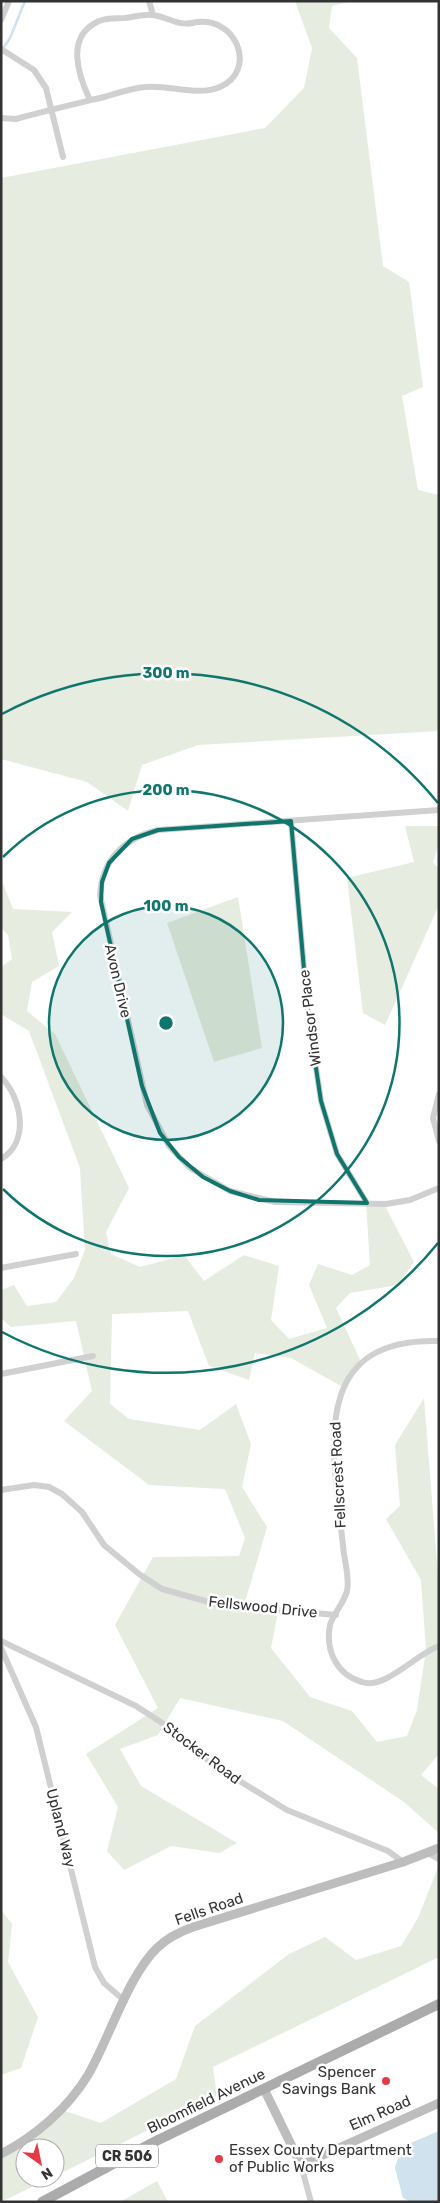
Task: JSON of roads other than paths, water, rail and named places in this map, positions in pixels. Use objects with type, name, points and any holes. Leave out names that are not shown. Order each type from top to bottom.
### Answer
[{"type":"main road","name":"Bloomfield Avenue","points":[[42,2202],[156,2142],[439,2004]]},
{"type":"street","points":[[1,20],[9,1]]},
{"type":"street","points":[[149,1],[152,15]]},
{"type":"street","points":[[1,118],[16,119],[146,86],[195,90],[220,88],[233,79],[239,67],[238,47],[231,33],[217,24],[201,21],[186,24],[152,15],[100,20],[81,37],[78,45],[78,75],[90,100]]},
{"type":"street","points":[[1,49],[34,70],[46,88],[63,157]]},
{"type":"street","name":"Avon Drive","points":[[439,810],[158,830],[138,836],[121,847],[109,863],[102,882],[102,909],[147,1106],[160,1133],[179,1157],[209,1181],[244,1196],[275,1202],[386,1204],[410,1200],[439,1188]]},
{"type":"street","name":"Windsor Place","points":[[291,821],[308,1014],[321,1101],[337,1154],[368,1204]]},
{"type":"street","points":[[1,1077],[12,1094],[20,1128],[15,1146],[1,1159]]},
{"type":"street","points":[[439,1094],[433,1118],[439,1141]]},
{"type":"street","points":[[1,1268],[76,1254]]},
{"type":"street","name":"Fellscrest Road","points":[[336,1615],[347,1590],[333,1441],[337,1402],[354,1372],[378,1351],[401,1342],[439,1342]]},
{"type":"street","points":[[1,1374],[93,1356]]},
{"type":"street","name":"Fellswood Drive","points":[[1,1490],[34,1484],[62,1494],[82,1512],[104,1545],[139,1574],[162,1589],[216,1604],[336,1615],[330,1624],[334,1663],[340,1670],[362,1683],[382,1682],[439,1646]]},
{"type":"street","name":"Stocker Road","points":[[1,1641],[136,1706],[170,1728],[215,1766],[287,1810],[388,1851],[403,1862]]},
{"type":"street","name":"Upland Way","points":[[1,1648],[37,1731],[95,1967],[104,1983],[125,2002]]},
{"type":"street","name":"Fells Road","points":[[1,2154],[27,2138],[61,2109],[76,2093],[91,2070],[151,1954],[163,1942],[178,1933],[403,1862],[439,1848]]},
{"type":"street","points":[[428,1853],[439,1859]]},
{"type":"street","points":[[264,2089],[301,2165],[311,2202]]},
{"type":"street","name":"Elm Road","points":[[301,2165],[439,2103]]},
{"type":"water","points":[[439,2131],[439,2202],[411,2202],[403,2198],[395,2168],[401,2147]]},
{"type":"waterway","points":[[2,50],[10,38],[25,1]]},
{"type":"place","name":"Spencer Savings Bank","points":[[386,2081]]},
{"type":"place","name":"Essex County Department of Public Works","points":[[219,2159]]}]
